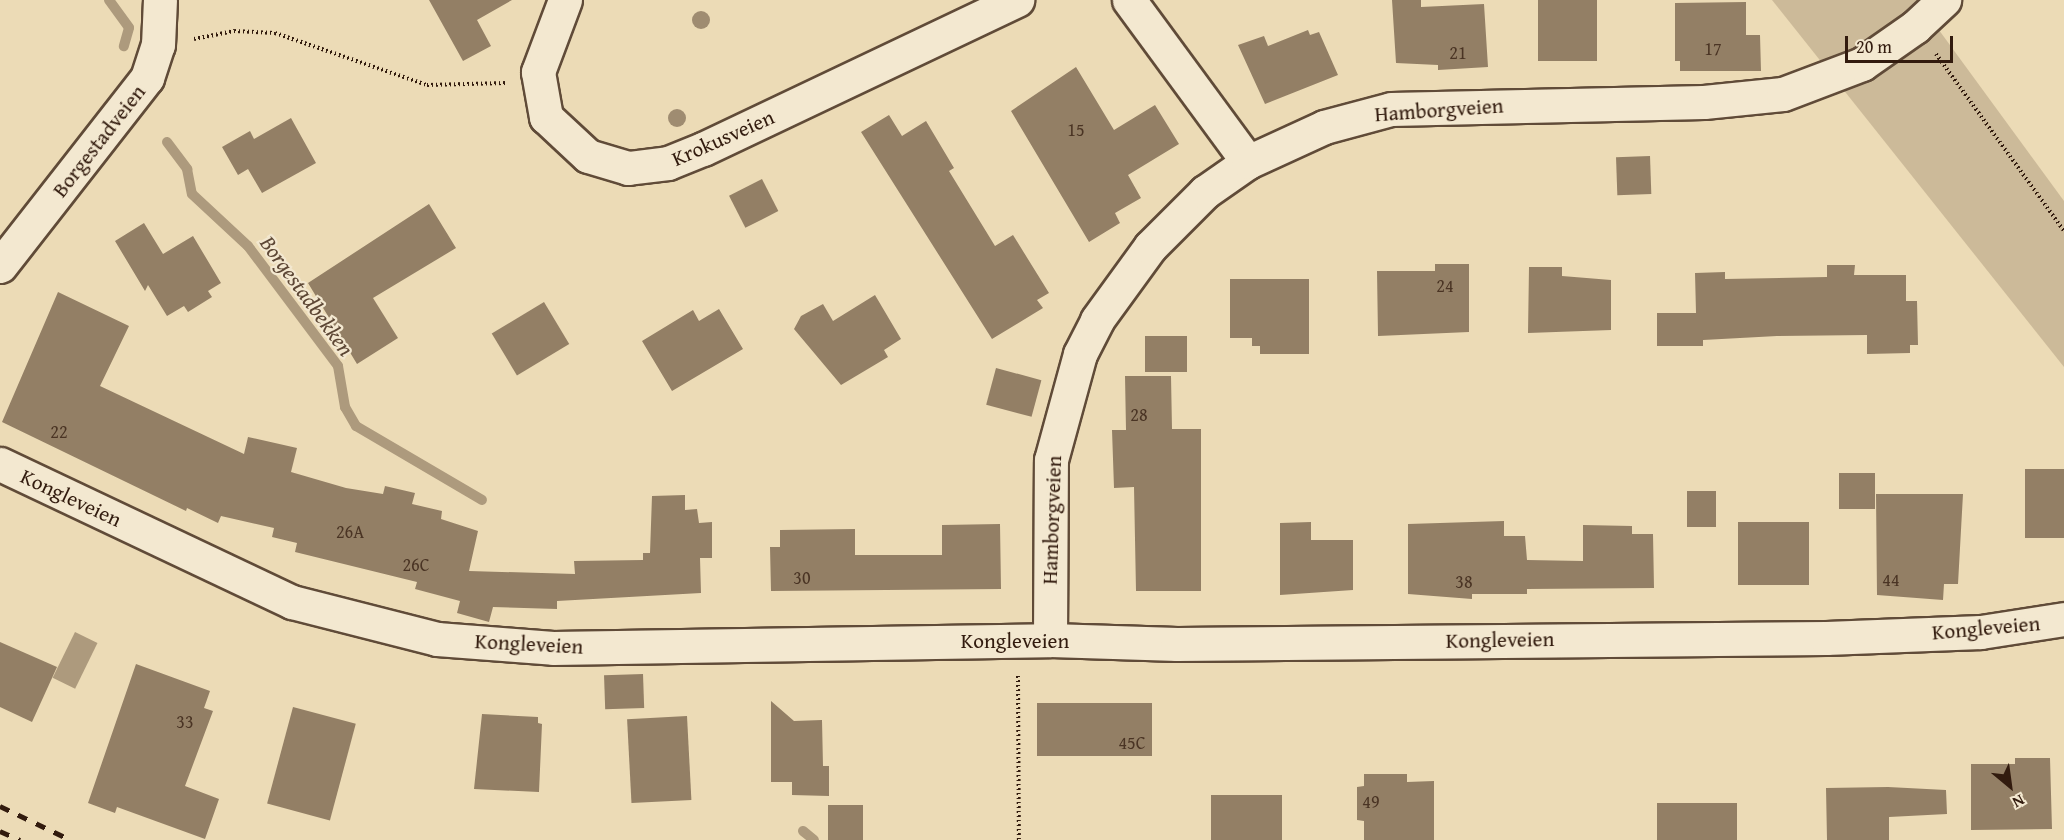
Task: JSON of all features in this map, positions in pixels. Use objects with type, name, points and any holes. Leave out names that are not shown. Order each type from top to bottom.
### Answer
[{"type":"street","name":"Borgestadveien","points":[[0,266],[147,78],[158,45],[160,0]]},
{"type":"street","points":[[538,72],[565,0]]},
{"type":"street","name":"Krokusveien","points":[[538,72],[546,117],[572,146],[607,165],[648,168],[703,149],[1017,0]]},
{"type":"street","points":[[1129,0],[1248,162]]},
{"type":"street","name":"Hamborgveien","points":[[1050,640],[1051,460],[1080,354],[1104,310],[1150,247],[1205,192],[1248,162],[1324,127],[1391,109],[1704,102],[1783,94],[1862,64],[1916,27],[1944,0]]},
{"type":"street","name":"Kongleveien","points":[[0,464],[292,602],[437,639],[553,648],[1050,640],[1177,645],[1826,638],[1981,632],[2064,619]]},
{"type":"path","points":[[1916,27],[2064,231]]},
{"type":"path","points":[[158,45],[234,31],[275,33],[427,85],[501,84],[538,72]]},
{"type":"path","points":[[1018,670],[1019,840]]},
{"type":"shaded area","points":[[1772,0],[1917,0],[2064,201],[2064,367]]},
{"type":"shaded area","points":[[75,632],[97,643],[75,689],[53,678]]},
{"type":"building","points":[[429,0],[512,0],[477,20],[491,46],[463,61]]},
{"type":"building","points":[[1392,0],[1421,0],[1421,7],[1484,4],[1488,67],[1438,70],[1438,65],[1396,63]]},
{"type":"building","points":[[1538,0],[1597,0],[1597,61],[1538,61]]},
{"type":"building","points":[[1746,2],[1746,35],[1760,35],[1761,71],[1680,71],[1680,61],[1675,61],[1675,3]]},
{"type":"building","points":[[1308,30],[1310,35],[1319,32],[1338,75],[1265,104],[1238,45],[1264,36],[1268,46]]},
{"type":"building","points":[[1076,67],[1114,130],[1155,105],[1179,144],[1128,175],[1141,198],[1115,213],[1120,223],[1089,242],[1011,111]]},
{"type":"building","points":[[889,115],[902,136],[926,121],[954,168],[949,171],[995,246],[1013,235],[1049,293],[1037,300],[1043,308],[992,339],[861,132]]},
{"type":"building","points":[[291,118],[316,163],[262,193],[248,169],[238,175],[222,147],[250,131],[254,139]]},
{"type":"building","points":[[1650,156],[1651,194],[1617,195],[1616,157]]},
{"type":"building","points":[[762,179],[778,211],[745,228],[729,196]]},
{"type":"building","points":[[429,204],[456,248],[373,298],[398,338],[357,364],[308,283]]},
{"type":"building","points":[[144,223],[163,254],[193,236],[221,283],[208,291],[212,297],[188,312],[184,306],[167,316],[148,285],[145,291],[115,241]]},
{"type":"building","points":[[1435,264],[1469,264],[1469,332],[1378,336],[1377,271],[1435,271]]},
{"type":"building","points":[[1827,265],[1855,265],[1854,275],[1906,275],[1906,301],[1917,301],[1918,345],[1910,345],[1910,353],[1867,354],[1867,335],[1777,336],[1703,340],[1703,346],[1657,346],[1657,313],[1696,313],[1695,273],[1725,272],[1725,279],[1827,277]]},
{"type":"building","points":[[1529,267],[1562,267],[1562,276],[1611,280],[1611,330],[1528,333]]},
{"type":"building","points":[[1230,279],[1309,279],[1309,354],[1260,354],[1260,346],[1252,346],[1252,338],[1230,338]]},
{"type":"building","points":[[58,292],[129,326],[100,386],[244,454],[248,437],[297,448],[291,472],[346,488],[383,494],[385,486],[415,493],[412,504],[442,511],[441,519],[478,531],[469,571],[575,574],[574,561],[643,560],[643,553],[650,553],[652,496],[685,495],[685,510],[697,509],[699,523],[712,522],[712,558],[700,558],[701,593],[557,601],[557,609],[493,607],[489,622],[457,613],[460,601],[415,589],[417,582],[295,552],[297,543],[272,537],[274,528],[221,516],[218,523],[187,508],[186,511],[2,422]]},
{"type":"building","points":[[875,295],[901,339],[884,350],[888,357],[841,385],[794,329],[801,316],[823,304],[833,321]]},
{"type":"building","points":[[544,302],[569,344],[517,375],[492,333]]},
{"type":"building","points":[[719,309],[743,349],[672,391],[642,341],[693,310],[699,321]]},
{"type":"building","points":[[1145,336],[1187,336],[1187,372],[1145,372]]},
{"type":"building","points":[[996,368],[1041,380],[1032,417],[986,405]]},
{"type":"building","points":[[1125,376],[1171,376],[1172,429],[1201,429],[1201,591],[1136,591],[1134,487],[1114,488],[1112,430],[1126,430]]},
{"type":"building","points":[[2025,469],[2064,469],[2064,538],[2025,538]]},
{"type":"building","points":[[1839,473],[1875,473],[1875,509],[1839,509]]},
{"type":"building","points":[[1687,491],[1716,491],[1716,527],[1687,527]]},
{"type":"building","points":[[1876,494],[1963,494],[1958,584],[1944,584],[1943,600],[1877,595]]},
{"type":"building","points":[[1504,521],[1504,536],[1525,536],[1527,560],[1583,561],[1583,525],[1632,526],[1632,534],[1653,534],[1654,588],[1527,589],[1527,594],[1472,594],[1472,599],[1408,594],[1408,524]]},
{"type":"building","points":[[1311,522],[1311,540],[1353,540],[1353,590],[1280,595],[1280,523]]},
{"type":"building","points":[[1738,522],[1809,522],[1809,585],[1738,585]]},
{"type":"building","points":[[1000,524],[1001,589],[771,591],[770,547],[780,547],[780,530],[855,529],[855,555],[942,555],[942,525]]},
{"type":"building","points":[[0,642],[57,667],[32,722],[0,707]]},
{"type":"building","points":[[136,664],[210,691],[204,708],[213,711],[185,786],[219,799],[205,839],[117,807],[115,813],[88,803]]},
{"type":"building","points":[[643,674],[644,708],[605,709],[604,675]]},
{"type":"building","points":[[771,701],[794,721],[822,720],[823,766],[829,766],[829,796],[792,795],[792,782],[771,782]]},
{"type":"building","points":[[1037,703],[1152,703],[1152,756],[1037,756]]},
{"type":"building","points":[[293,707],[356,724],[330,820],[267,804]]},
{"type":"building","points":[[482,714],[538,717],[538,723],[542,724],[539,792],[474,789]]},
{"type":"building","points":[[687,716],[691,800],[631,803],[627,719]]},
{"type":"building","points":[[2015,758],[2050,758],[2052,829],[1971,830],[1971,764],[2015,764]]},
{"type":"building","points":[[1364,774],[1407,774],[1407,782],[1434,781],[1434,840],[1364,840],[1364,821],[1357,820],[1357,787],[1364,786]]},
{"type":"building","points":[[1888,787],[1946,790],[1947,814],[1889,817],[1889,840],[1827,840],[1826,788]]},
{"type":"building","points":[[1211,795],[1282,795],[1282,840],[1211,840]]},
{"type":"building","points":[[1657,803],[1737,803],[1737,840],[1657,840]]},
{"type":"building","points":[[828,805],[863,805],[863,840],[828,840]]},
{"type":"waterway","name":"Borgestadbekken","points":[[109,0],[129,28],[124,46]]},
{"type":"waterway","name":"Borgestadbekken","points":[[167,142],[187,169],[192,194],[248,246],[338,366],[345,407],[356,426],[482,500]]},
{"type":"waterway","name":"Borgestadbekken","points":[[803,831],[814,840]]},
{"type":"railway","points":[[0,806],[71,840]]},
{"type":"railway","points":[[0,831],[20,840]]}]
